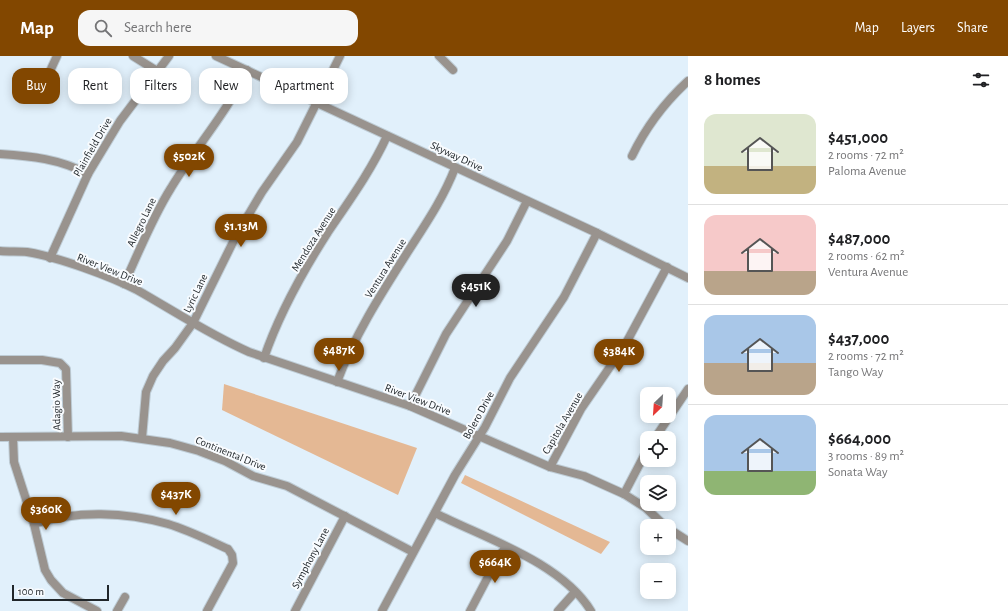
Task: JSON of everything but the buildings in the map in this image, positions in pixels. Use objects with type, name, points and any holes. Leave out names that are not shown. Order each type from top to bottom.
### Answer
[{"type":"street","points":[[51,68],[57,56]]},
{"type":"street","points":[[133,56],[151,68]]},
{"type":"street","name":"Plainfield Drive","points":[[160,68],[169,56]]},
{"type":"street","name":"Skyway Drive","points":[[216,56],[243,68]]},
{"type":"street","name":"Lyric Lane","points":[[334,68],[340,56]]},
{"type":"street","points":[[439,56],[452,70]]},
{"type":"street","points":[[632,156],[654,118],[672,96],[688,81]]},
{"type":"street","name":"Plainfield Drive","points":[[50,258],[88,174],[120,121],[133,104]]},
{"type":"street","name":"Allegro Lane","points":[[124,284],[146,234],[170,189],[230,104]]},
{"type":"street","name":"Lyric Lane","points":[[142,438],[146,392],[153,376],[163,360],[193,323],[237,234],[262,192],[297,142],[316,104]]},
{"type":"street","name":"Skyway Drive","points":[[319,104],[597,233],[688,278]]},
{"type":"street","name":"Mendoza Avenue","points":[[264,358],[290,300],[308,266],[363,182],[387,136]]},
{"type":"street","points":[[0,154],[31,156],[51,160],[88,174]]},
{"type":"street","name":"Ventura Avenue","points":[[337,382],[360,331],[380,296],[438,205],[455,168]]},
{"type":"street","points":[[410,406],[446,334],[503,248],[527,201]]},
{"type":"street","name":"Bolero Drive","points":[[382,611],[413,552],[518,366],[564,297],[597,233]]},
{"type":"street","name":"River View Drive","points":[[0,251],[27,252],[50,258],[124,284],[230,344],[264,358],[410,406],[480,435],[550,467],[584,476],[624,494],[646,508],[658,519]]},
{"type":"street","name":"Capitola Avenue","points":[[550,467],[581,409],[625,345],[667,267]]},
{"type":"street","name":"Adagio Way","points":[[0,360],[42,360],[60,363],[66,369],[68,437]]},
{"type":"street","points":[[660,431],[688,389]]},
{"type":"street","name":"Continental Drive","points":[[0,437],[121,436],[142,438],[200,451],[225,461],[253,476],[287,486],[413,552]]},
{"type":"street","points":[[13,437],[14,462],[34,524],[45,570],[51,580],[63,593],[97,611]]},
{"type":"street","points":[[624,494],[640,463]]},
{"type":"street","points":[[435,513],[542,565],[559,576],[591,611]]},
{"type":"street","points":[[34,524],[69,516],[113,515],[142,518],[169,524],[228,548],[232,555],[232,563],[207,611]]},
{"type":"street","name":"Symphony Lane","points":[[295,611],[345,516]]},
{"type":"street","points":[[676,533],[688,540]]},
{"type":"street","points":[[470,611],[499,556],[506,547]]},
{"type":"street","points":[[558,611],[575,592]]},
{"type":"street","points":[[117,611],[125,597]]},
{"type":"shaded area","points":[[224,384],[417,448],[398,495],[222,410]]},
{"type":"shaded area","points":[[465,475],[610,542],[601,554],[461,483]]}]
